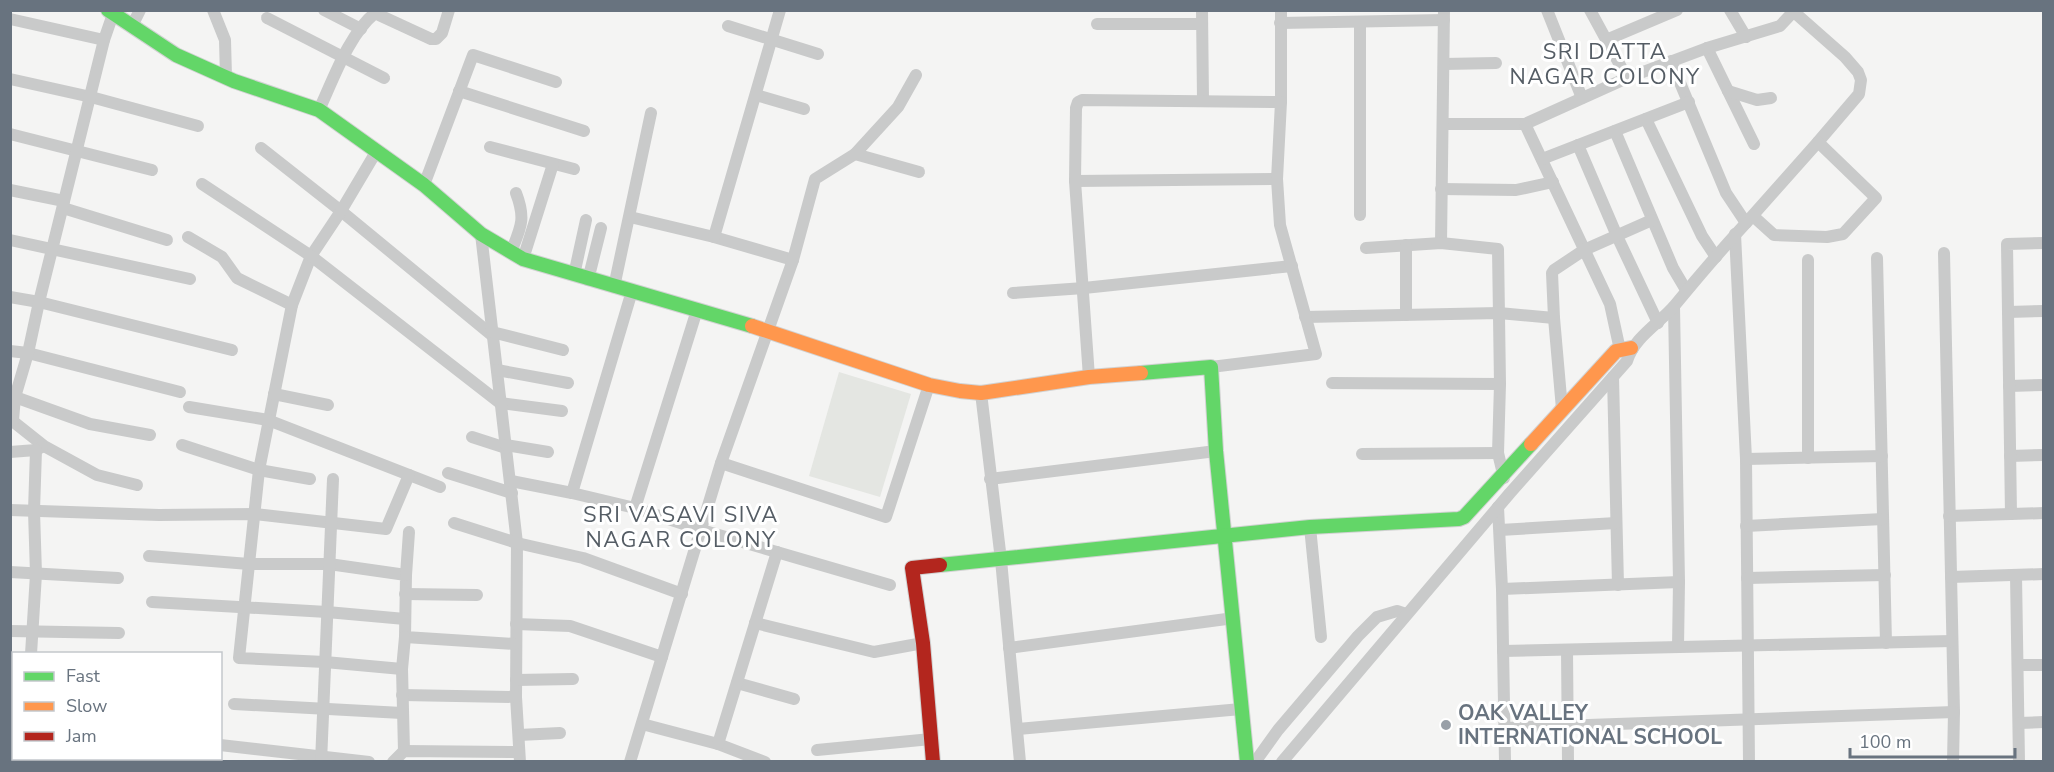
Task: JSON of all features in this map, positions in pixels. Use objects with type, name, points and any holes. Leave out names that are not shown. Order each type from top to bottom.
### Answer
[{"type":"street","points":[[132,26],[140,10]]},
{"type":"street","points":[[213,10],[225,39],[236,81]]},
{"type":"street","points":[[324,10],[361,29]]},
{"type":"street","points":[[319,110],[344,57],[361,29],[375,13],[435,39],[442,33],[449,10]]},
{"type":"street","points":[[714,237],[780,10]]},
{"type":"street","points":[[1202,10],[1203,100]]},
{"type":"street","points":[[1547,10],[1582,98]]},
{"type":"street","points":[[1590,10],[1627,78]]},
{"type":"street","points":[[1606,40],[1677,10]]},
{"type":"street","points":[[1730,10],[1746,37]]},
{"type":"street","points":[[933,762],[923,643],[912,568],[1310,527],[1460,519],[1506,483],[1562,419],[1616,351],[1625,349],[1674,307],[1686,290],[1858,94],[1861,80],[1858,72],[1845,57],[1794,11],[1780,26],[1671,61],[1627,78],[1526,124],[1443,124]]},
{"type":"street","points":[[137,485],[99,477],[40,448],[12,420],[15,397],[78,150],[110,12],[176,54],[236,81],[319,110],[424,185],[481,234],[523,259],[768,331],[929,385],[981,393],[1089,376],[1211,368],[1316,354],[1280,225],[1277,179],[1281,102],[1281,17],[1360,22],[1444,15],[1441,243]]},
{"type":"street","points":[[267,18],[384,78]]},
{"type":"street","points":[[10,19],[104,39]]},
{"type":"street","points":[[1360,22],[1360,215]]},
{"type":"street","points":[[1097,24],[1202,24]]},
{"type":"street","points":[[728,26],[818,54]]},
{"type":"street","points":[[1707,48],[1754,144]]},
{"type":"street","points":[[424,185],[473,55],[556,82]]},
{"type":"street","points":[[1671,61],[1730,198],[1749,219],[1774,235],[1827,237],[1843,234],[1876,198],[1818,142]]},
{"type":"street","points":[[1444,64],[1496,63]]},
{"type":"street","points":[[630,762],[721,463],[793,260],[815,179],[855,154],[898,107],[916,75]]},
{"type":"street","points":[[10,78],[198,126]]},
{"type":"street","points":[[459,91],[584,131]]},
{"type":"street","points":[[1728,91],[1757,100],[1771,98]]},
{"type":"street","points":[[756,95],[804,109]]},
{"type":"street","points":[[1089,376],[1075,182],[1078,102],[1082,100],[1203,100],[1281,102]]},
{"type":"street","points":[[1542,159],[1689,102]]},
{"type":"street","points":[[614,287],[651,113]]},
{"type":"street","points":[[1646,119],[1702,236],[1716,257]]},
{"type":"street","points":[[1282,762],[1498,507],[1506,483],[1562,419],[1613,377],[1627,361],[1610,304],[1526,124]]},
{"type":"street","points":[[1615,131],[1673,268],[1686,290]]},
{"type":"street","points":[[10,134],[152,170]]},
{"type":"street","points":[[1578,145],[1658,323]]},
{"type":"street","points":[[490,147],[574,169]]},
{"type":"street","points":[[261,148],[493,334],[563,350]]},
{"type":"street","points":[[376,152],[311,256],[292,305],[259,470],[238,658],[325,662],[402,669]]},
{"type":"street","points":[[855,154],[919,172]]},
{"type":"street","points":[[523,259],[553,164]]},
{"type":"street","points":[[1075,182],[1277,179]]},
{"type":"street","points":[[1441,189],[1516,190],[1553,182]]},
{"type":"street","points":[[202,184],[311,256],[500,403],[562,411]]},
{"type":"street","points":[[10,190],[167,240]]},
{"type":"street","points":[[511,252],[522,221],[523,210],[516,193]]},
{"type":"street","points":[[630,217],[714,237],[793,260]]},
{"type":"street","points":[[574,275],[586,220]]},
{"type":"street","points":[[1562,419],[1552,273],[1584,250],[1652,220]]},
{"type":"street","points":[[588,279],[601,228]]},
{"type":"street","points":[[393,762],[404,751],[519,757],[515,644],[517,543],[481,234]]},
{"type":"street","points":[[1735,234],[1746,459],[1749,762]]},
{"type":"street","points":[[188,237],[222,257],[237,278],[292,305]]},
{"type":"street","points":[[10,240],[190,279]]},
{"type":"street","points":[[1366,248],[1441,243],[1498,249],[1500,384],[1498,453],[1506,483]]},
{"type":"street","points":[[2011,514],[2007,244],[2043,243]]},
{"type":"street","points":[[1406,245],[1406,315]]},
{"type":"street","points":[[1944,253],[1954,712],[1953,762]]},
{"type":"street","points":[[1877,258],[1886,643]]},
{"type":"street","points":[[1808,260],[1809,458]]},
{"type":"street","points":[[1013,293],[1084,288],[1292,266]]},
{"type":"street","points":[[573,493],[632,291]]},
{"type":"street","points":[[10,297],[39,302],[232,350]]},
{"type":"street","points":[[1674,307],[1678,647]]},
{"type":"street","points":[[636,508],[697,310]]},
{"type":"street","points":[[2008,312],[2043,311]]},
{"type":"street","points":[[1305,317],[1498,313],[1554,318]]},
{"type":"street","points":[[10,351],[28,352],[180,392]]},
{"type":"street","points":[[1211,368],[1216,451],[1247,762]]},
{"type":"street","points":[[497,370],[567,383]]},
{"type":"street","points":[[1613,377],[1618,585]]},
{"type":"street","points":[[1332,383],[1500,384]]},
{"type":"street","points":[[721,463],[886,517],[929,385]]},
{"type":"street","points":[[2009,386],[2043,385]]},
{"type":"street","points":[[981,393],[1001,560],[1020,762]]},
{"type":"street","points":[[274,394],[328,405]]},
{"type":"street","points":[[15,397],[90,424],[150,435]]},
{"type":"street","points":[[189,407],[268,420],[440,487]]},
{"type":"street","points":[[472,437],[506,447],[548,452]]},
{"type":"street","points":[[182,445],[259,470],[310,479]]},
{"type":"street","points":[[10,452],[40,448]]},
{"type":"street","points":[[32,652],[36,574],[34,511],[40,448]]},
{"type":"street","points":[[990,479],[1216,451]]},
{"type":"street","points":[[1362,454],[1498,453]]},
{"type":"street","points":[[2010,456],[2043,455]]},
{"type":"street","points":[[1746,459],[1882,456]]},
{"type":"street","points":[[448,472],[511,487],[573,493],[636,508],[890,585]]},
{"type":"street","points":[[10,510],[159,515],[255,514],[386,529],[409,475]]},
{"type":"street","points":[[321,758],[333,478]]},
{"type":"street","points":[[1498,507],[1505,762]]},
{"type":"street","points":[[1949,516],[2043,513]]},
{"type":"street","points":[[1746,526],[1883,519]]},
{"type":"street","points":[[454,523],[517,543],[583,558],[681,594]]},
{"type":"street","points":[[1500,530],[1616,523]]},
{"type":"street","points":[[1310,527],[1321,637]]},
{"type":"street","points":[[404,751],[402,669],[409,532]]},
{"type":"street","points":[[718,744],[777,552]]},
{"type":"street","points":[[149,556],[249,564],[330,564],[406,575]]},
{"type":"street","points":[[10,572],[118,578]]},
{"type":"street","points":[[1951,577],[2043,574]]},
{"type":"street","points":[[1747,578],[1885,575]]},
{"type":"street","points":[[2016,575],[2019,762]]},
{"type":"street","points":[[1502,589],[1678,582]]},
{"type":"street","points":[[405,594],[477,596]]},
{"type":"street","points":[[152,602],[327,612],[405,620]]},
{"type":"street","points":[[1255,762],[1278,730],[1370,623],[1389,612],[1397,611],[1406,614]]},
{"type":"street","points":[[1009,648],[1234,618]]},
{"type":"street","points":[[755,623],[874,652],[923,643]]},
{"type":"street","points":[[516,624],[570,626],[662,657]]},
{"type":"street","points":[[10,632],[119,633]]},
{"type":"street","points":[[405,637],[515,644]]},
{"type":"street","points":[[1503,651],[1952,641]]},
{"type":"street","points":[[1567,650],[1568,762]]},
{"type":"street","points":[[2018,665],[2043,665]]},
{"type":"street","points":[[516,680],[573,679]]},
{"type":"street","points":[[737,683],[794,699]]},
{"type":"street","points":[[402,695],[516,697]]},
{"type":"street","points":[[234,704],[402,713]]},
{"type":"street","points":[[1018,729],[1241,709]]},
{"type":"street","points":[[1504,728],[1954,712]]},
{"type":"street","points":[[2019,723],[2043,722]]},
{"type":"street","points":[[642,724],[718,744],[765,762]]},
{"type":"street","points":[[519,735],[560,733]]},
{"type":"street","points":[[817,750],[932,739]]},
{"type":"street","points":[[222,745],[369,762]]},
{"type":"street","points":[[26,760],[40,762]]},
{"type":"shaded area","points":[[839,372],[911,394],[880,497],[809,476]]},
{"type":"traffic: fast","points":[[108,10],[176,55],[234,81],[319,110],[424,185],[481,234],[523,259],[752,326]]},
{"type":"traffic: fast","points":[[1141,373],[1211,367],[1216,451],[1247,762]]},
{"type":"traffic: fast","points":[[940,565],[1310,527],[1459,519],[1464,517],[1531,444]]},
{"type":"traffic: slow","points":[[752,326],[929,385],[960,391],[981,393],[1089,377],[1141,373]]},
{"type":"traffic: slow","points":[[1531,444],[1616,351],[1631,348]]},
{"type":"traffic: jam","points":[[933,762],[923,643],[912,568],[940,565]]},
{"type":"place","name":"OAK VALLEY INTERNATIONAL SCHOOL","points":[[1446,725]]},
{"type":"district","name":"SRI DATTA NAGAR COLONY","points":[[1605,64]]},
{"type":"district","name":"SRI VASAVI SIVA NAGAR COLONY","points":[[681,526]]}]
